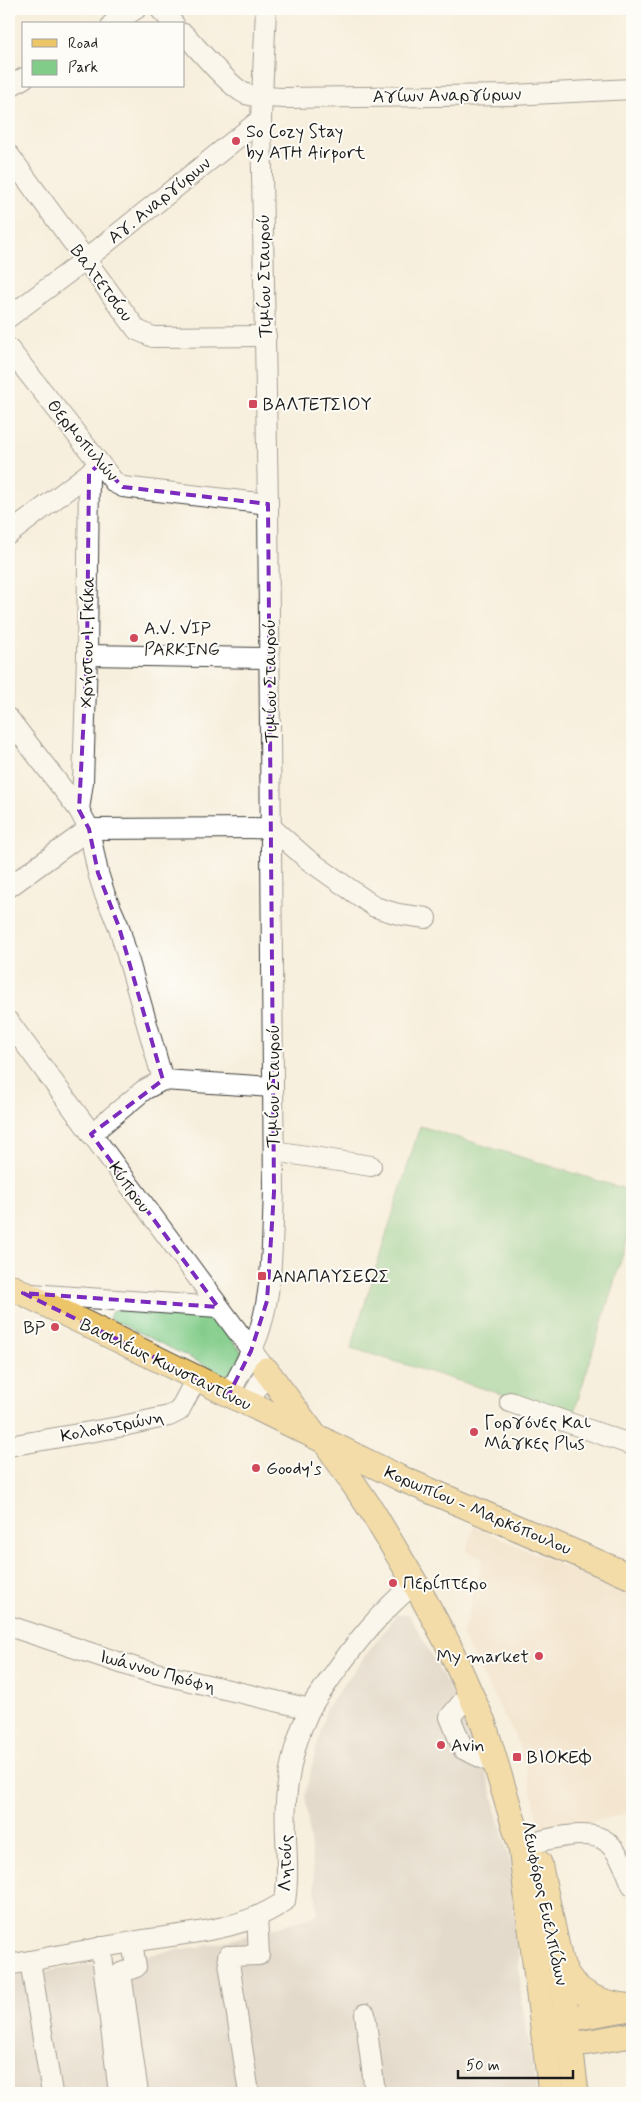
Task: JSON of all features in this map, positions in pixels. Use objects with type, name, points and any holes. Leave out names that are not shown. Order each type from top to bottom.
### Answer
[{"type":"main road","name":"Βασιλέως Κωνσταντίνου","points":[[25,1294],[320,1438]]},
{"type":"main road","name":"Λεωφόρος Ευελπίδων","points":[[259,1361],[320,1438],[372,1510],[448,1644],[483,1722],[495,1764],[528,1845],[543,2023],[558,2048],[575,2090]]},
{"type":"main road","name":"Κορωπίου - Μαρκόπουλου","points":[[320,1438],[400,1478],[632,1577]]},
{"type":"main road","name":"Λεωφόρος Ευελπίδων","points":[[483,1722],[507,1758],[528,1845],[559,1956],[567,2020],[558,2048],[551,2093]]},
{"type":"main road","points":[[559,1956],[566,1974],[588,1996],[612,2004],[632,2007]]},
{"type":"main road","points":[[543,2023],[632,2007]]},
{"type":"main road","points":[[558,2048],[624,2037]]},
{"type":"main road","points":[[575,2090],[594,2059],[624,2037]]},
{"type":"street","points":[[115,22],[136,9]]},
{"type":"street","points":[[160,9],[172,22]]},
{"type":"street","name":"Τιμίου Σταυρού","points":[[239,1399],[259,1361],[260,1329],[267,1301],[274,1192],[266,336],[260,118],[266,9]]},
{"type":"street","name":"Αγίων Αναργύρων","points":[[185,35],[239,90],[245,94],[261,96],[285,98],[512,95],[632,89]]},
{"type":"street","points":[[9,87],[22,79]]},
{"type":"street","name":"Αγ. Αναργύρων","points":[[9,317],[85,260],[260,118]]},
{"type":"street","name":"Βαλτετσίου","points":[[9,155],[137,330],[153,337],[266,336]]},
{"type":"street","name":"Θερμοπυλών","points":[[9,349],[94,469],[115,483],[123,487],[268,504]]},
{"type":"street","points":[[9,534],[94,469]]},
{"type":"street","name":"Χρήστου Ι. Γκίκα","points":[[79,810],[83,782],[94,469]]},
{"type":"street","points":[[88,655],[269,658]]},
{"type":"street","points":[[9,719],[79,810],[89,829],[100,880],[119,927],[163,1080]]},
{"type":"street","points":[[9,887],[89,829],[272,828],[307,859],[374,907],[426,918]]},
{"type":"street","name":"Κύπρου","points":[[12,1034],[91,1134],[259,1361]]},
{"type":"street","points":[[91,1134],[144,1090],[163,1080],[273,1087]]},
{"type":"street","points":[[274,1151],[371,1166]]},
{"type":"street","points":[[25,1294],[218,1307]]},
{"type":"street","name":"Κολοκοτρώνη","points":[[9,1446],[169,1416],[179,1411],[196,1379]]},
{"type":"street","points":[[510,1402],[632,1445]]},
{"type":"street","name":"Λητούς","points":[[9,1965],[101,1947],[231,1926],[270,1911],[285,1900],[288,1884],[286,1792],[294,1750],[310,1709],[358,1639],[391,1603],[415,1584]]},
{"type":"street","name":"Ιωάννου Πρόφη","points":[[9,1626],[139,1669],[310,1709]]},
{"type":"street","points":[[470,1693],[450,1717],[463,1749],[495,1764]]},
{"type":"street","points":[[528,1845],[570,1836],[594,1836],[607,1841],[620,1858],[632,1886]]},
{"type":"street","points":[[249,2093],[228,1956],[259,1954],[257,1916]]},
{"type":"street","points":[[132,1942],[136,1967],[121,1973],[138,2093]]},
{"type":"street","points":[[101,1947],[119,2093]]},
{"type":"street","points":[[30,1961],[52,2093]]},
{"type":"street","points":[[366,2014],[376,2093]]},
{"type":"highlighted area","points":[[100,464],[123,487],[268,504],[274,1192],[267,1301],[251,1351],[229,1394],[23,1293],[218,1307],[91,1134],[163,1080],[162,1071],[119,927],[98,873],[89,829],[79,810],[87,655],[89,473]]},
{"type":"shaded area","points":[[474,1526],[632,1597],[632,1790],[627,1814],[542,1833],[519,1744],[462,1637],[483,1558],[466,1551]]},
{"type":"shaded area","points":[[409,1614],[451,1691],[485,1767],[513,1872],[521,1996],[537,2093],[9,2093],[9,1977],[216,1944],[318,1915],[305,1794],[326,1708],[396,1615]]},
{"type":"green space","points":[[420,1126],[632,1191],[632,1224],[573,1416],[351,1348]]},
{"type":"green space","points":[[126,1307],[211,1314],[242,1352],[233,1373],[225,1375],[109,1318],[112,1311]]},
{"type":"place","name":"So Cozy Stay by ATH Airport","points":[[236,141]]},
{"type":"place","name":"ΒΑΛΤΕΤΣΙΟΥ","points":[[253,404]]},
{"type":"place","name":"A.V. VIP PARKING","points":[[134,638]]},
{"type":"place","name":"ΑΝΑΠΑΥΣΕΩΣ","points":[[262,1276]]},
{"type":"place","name":"BP","points":[[55,1327]]},
{"type":"place","name":"Γοργόνες Και Μάγκες Plus","points":[[474,1432]]},
{"type":"place","name":"Goody's","points":[[256,1468]]},
{"type":"place","name":"Περίπτερο","points":[[393,1583]]},
{"type":"place","name":"My market","points":[[539,1656]]},
{"type":"place","name":"Avin","points":[[441,1745]]},
{"type":"place","name":"ΒΙΟΚΕΦ","points":[[517,1757]]}]
